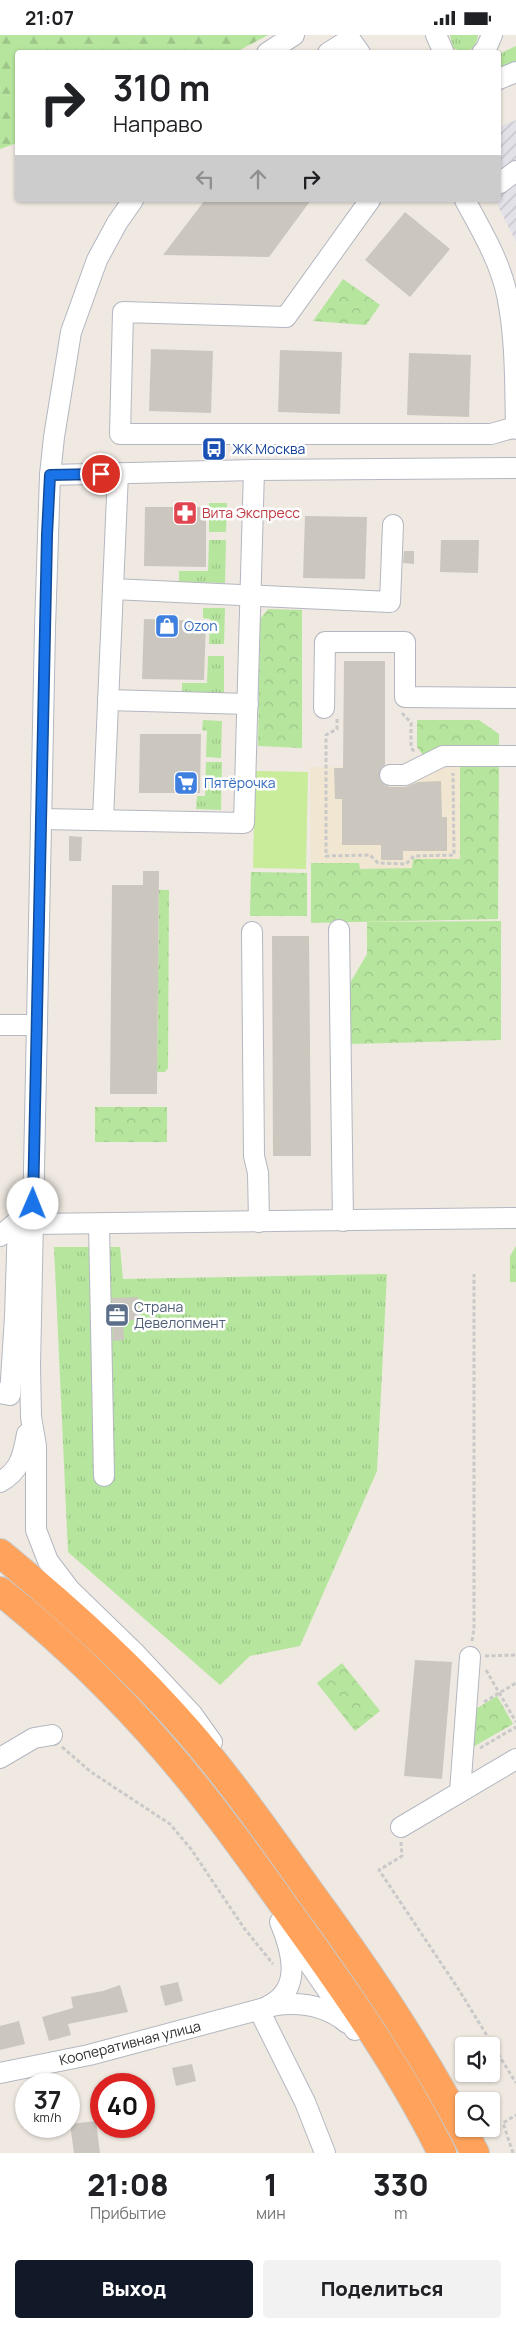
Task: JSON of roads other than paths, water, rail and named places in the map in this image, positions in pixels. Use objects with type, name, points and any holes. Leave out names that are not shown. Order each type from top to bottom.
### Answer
[{"type":"highway","points":[[0,1553],[89,1630],[136,1674],[188,1731],[245,1802],[400,2018],[432,2072],[475,2153]]},
{"type":"highway","points":[[9,1598],[69,1650],[114,1694],[166,1751],[225,1823],[374,2033],[408,2088],[442,2153]]},
{"type":"street","points":[[272,50],[294,35]]},
{"type":"street","points":[[436,35],[443,50]]},
{"type":"street","points":[[485,50],[492,35]]},
{"type":"street","points":[[333,50],[350,39],[358,50]]},
{"type":"street","points":[[501,78],[516,73]]},
{"type":"street","points":[[501,182],[516,171]]},
{"type":"street","points":[[0,1393],[10,1395],[32,1231],[47,525],[54,437],[71,331],[97,259],[117,223],[132,202]]},
{"type":"street","points":[[369,202],[286,317],[123,312],[120,434],[491,435],[516,427],[515,342],[507,294],[489,244],[466,202]]},
{"type":"street","points":[[50,475],[254,470],[516,468]]},
{"type":"street","points":[[41,819],[244,823],[254,470]]},
{"type":"street","points":[[103,819],[118,473]]},
{"type":"street","points":[[113,589],[230,593],[251,597],[390,603],[393,525]]},
{"type":"street","points":[[324,708],[325,642],[404,642],[405,697],[516,698]]},
{"type":"street","points":[[108,700],[248,704]]},
{"type":"street","points":[[390,775],[405,775],[443,756],[516,758],[516,746]]},
{"type":"street","points":[[339,930],[344,1221]]},
{"type":"street","points":[[252,932],[254,1156],[258,1173],[259,1222]]},
{"type":"street","points":[[0,1025],[37,1025]]},
{"type":"street","points":[[8,1255],[32,1231],[99,1224],[516,1218]]},
{"type":"street","points":[[0,1236],[18,1221],[8,1255],[14,1362],[31,1417],[36,1446],[36,1530],[48,1561],[70,1590],[136,1654],[192,1714],[208,1735],[245,1802]]},
{"type":"street","points":[[99,1224],[104,1476]]},
{"type":"street","points":[[0,1482],[12,1475],[20,1464],[31,1417]]},
{"type":"street","points":[[9,1598],[72,1662],[214,1831],[355,2030],[396,2096],[428,2153]]},
{"type":"street","points":[[460,1792],[466,1712],[476,1660]]},
{"type":"street","points":[[0,1758],[34,1737],[52,1735]]},
{"type":"street","points":[[401,1827],[516,1759]]},
{"type":"street","points":[[280,1923],[290,1951],[292,1970],[290,1984],[280,1998],[259,2010],[305,2102],[326,2153]]},
{"type":"street","name":"Кооперативная улица","points":[[0,2073],[89,2055],[286,2003],[312,2005],[338,2016],[355,2030]]},
{"type":"place","name":"ЖК Москва","points":[[214,449]]},
{"type":"place","name":"Вита Экспресс","points":[[185,513]]},
{"type":"place","name":"Ozon","points":[[167,626]]},
{"type":"place","name":"Пятёрочка","points":[[186,783]]},
{"type":"place","name":"Страна Девелопмент","points":[[117,1315]]}]
